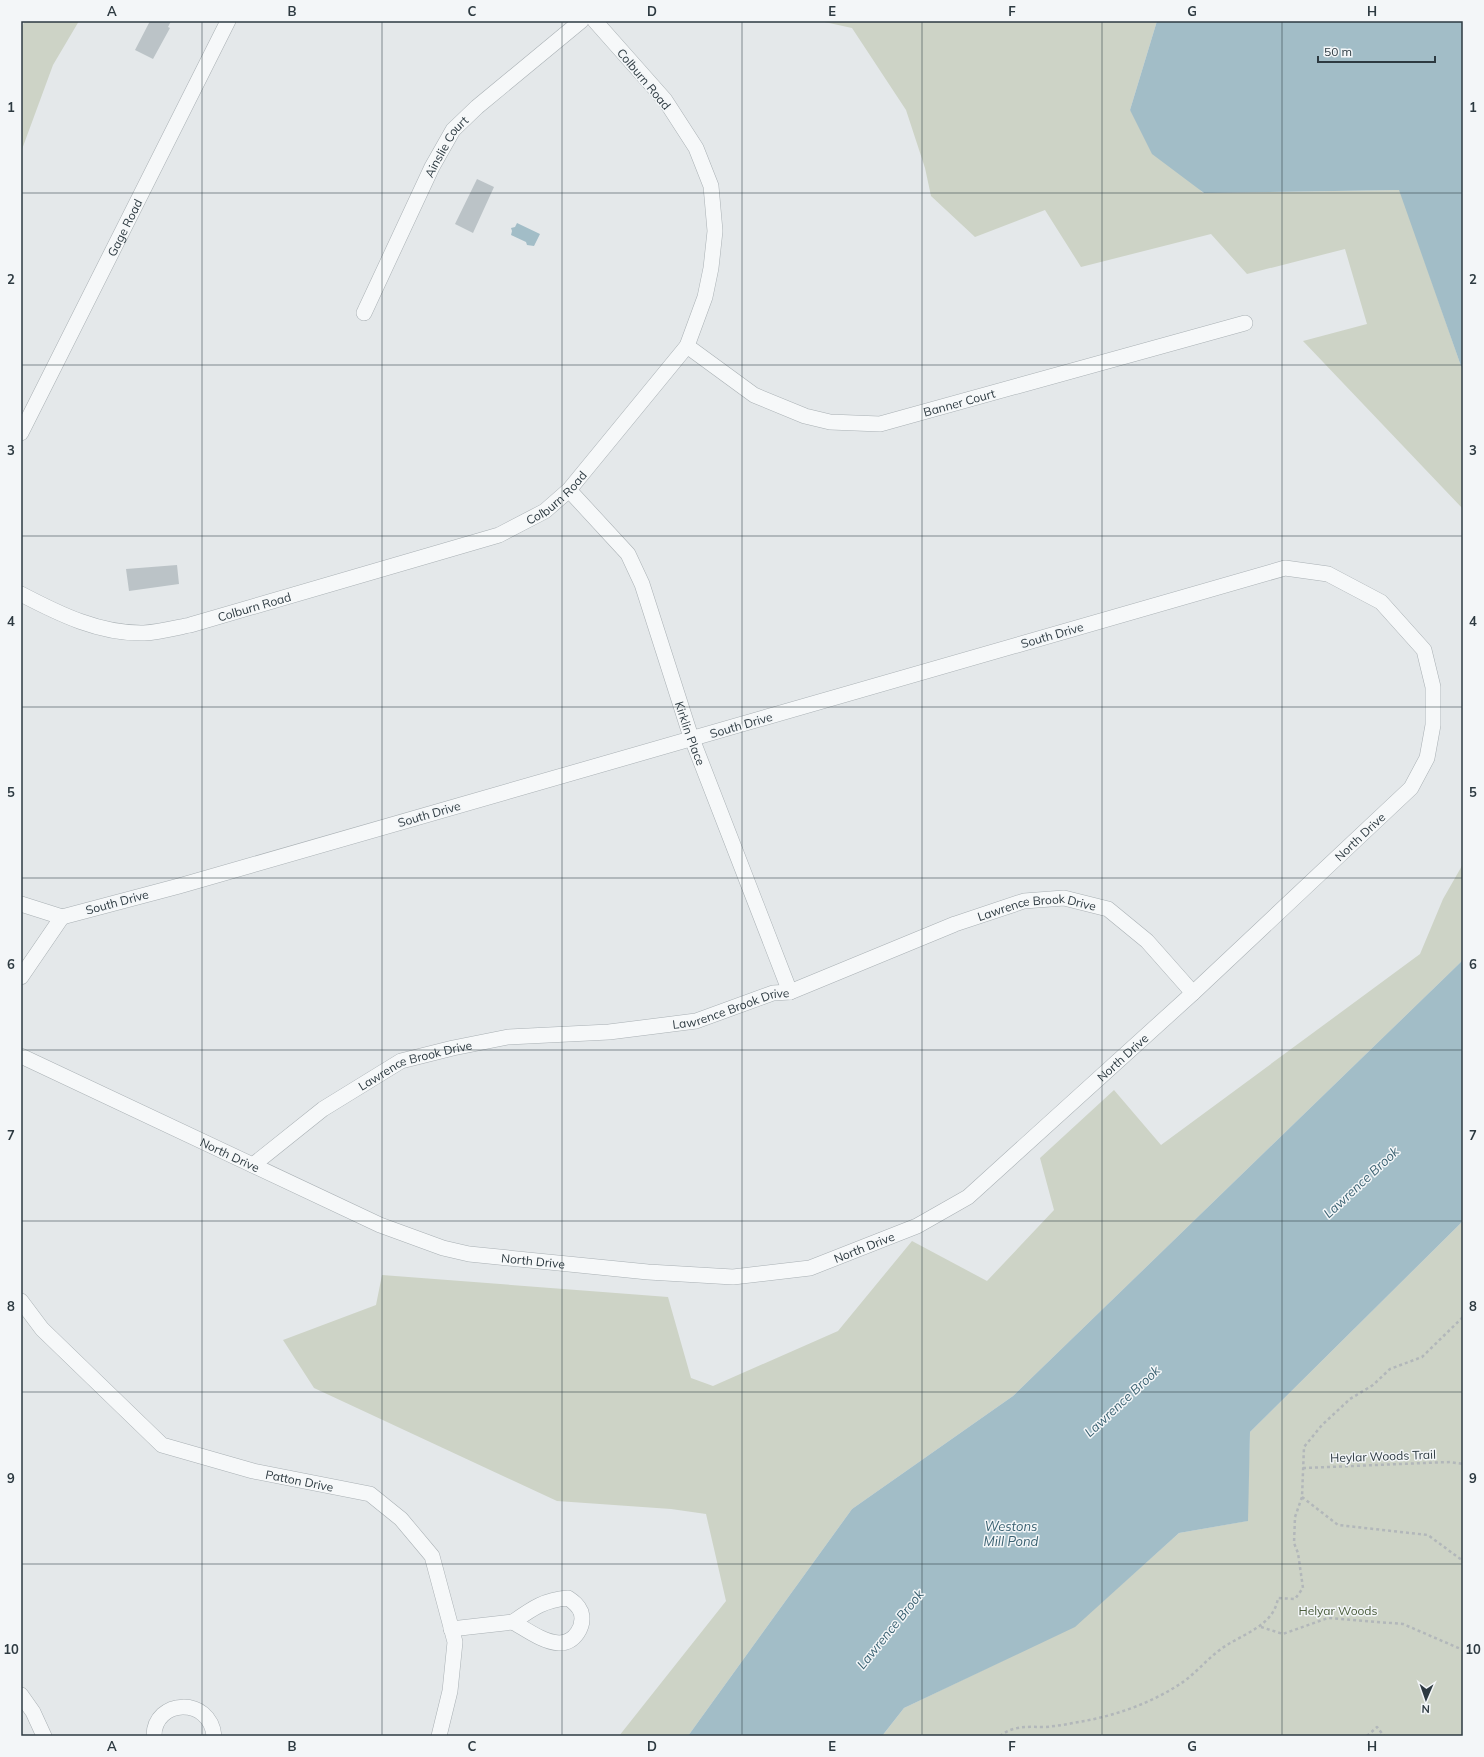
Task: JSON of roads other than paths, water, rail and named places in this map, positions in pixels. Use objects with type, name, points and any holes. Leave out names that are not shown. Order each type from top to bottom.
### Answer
[{"type":"street","name":"Gage Road","points":[[21,433],[228,21]]},
{"type":"street","name":"Ainslie Court","points":[[364,313],[432,167],[453,130],[476,106],[581,21]]},
{"type":"street","name":"Colburn Road","points":[[21,594],[71,618],[109,630],[144,633],[190,625],[499,535],[545,511],[569,490],[687,346],[705,297],[711,268],[715,231],[711,186],[696,148],[664,100],[595,21]]},
{"type":"street","name":"Banner Court","points":[[687,346],[754,395],[805,416],[830,422],[880,424],[1245,323]]},
{"type":"street","name":"Kirklin Place","points":[[569,490],[628,554],[642,584],[691,739],[790,992]]},
{"type":"street","name":"South Drive","points":[[62,917],[179,886],[1285,568],[1328,574],[1381,602],[1404,629]]},
{"type":"street","name":"North Drive","points":[[21,1056],[380,1225],[443,1248],[469,1254],[648,1272],[733,1277],[810,1268],[917,1226],[968,1198],[1193,993],[1411,788],[1426,758],[1433,724],[1433,687],[1424,650],[1404,629]]},
{"type":"street","name":"Lawrence Brook Drive","points":[[253,1165],[323,1109],[401,1061],[453,1048],[508,1038],[609,1032],[696,1021],[772,993],[790,992],[955,924],[1024,901],[1064,898],[1108,909],[1147,941],[1193,993]]},
{"type":"street","points":[[21,904],[62,917],[21,977]]},
{"type":"street","name":"Patton Drive","points":[[21,1301],[42,1329],[162,1445],[253,1471],[370,1494],[400,1519],[432,1556],[455,1642],[450,1691],[439,1736]]},
{"type":"street","points":[[451,1630],[513,1622]]},
{"type":"street","points":[[21,1695],[33,1712],[44,1736]]},
{"type":"street","points":[[154,1736],[157,1723],[163,1715],[171,1709],[191,1707],[200,1711],[207,1717],[212,1726],[214,1736]]},
{"type":"water","points":[[1157,21],[1463,21],[1463,369],[1399,190],[1204,193],[1152,154],[1130,110]]},
{"type":"water","points":[[517,223],[540,234],[534,246],[527,245],[526,242],[511,235],[511,228],[515,227]]},
{"type":"water","name":"Westons Mill Pond","points":[[1463,960],[1463,1221],[1250,1432],[1248,1521],[1179,1533],[1075,1627],[904,1708],[882,1736],[688,1736],[852,1509],[1013,1396]]},
{"type":"water label","name":"Lawrence Brook","points":[[1361,1182]]},
{"type":"water label","name":"Lawrence Brook","points":[[1122,1401]]},
{"type":"water label","name":"Lawrence Brook","points":[[890,1629]]},
{"type":"park label","name":"Helyar Woods","points":[[1338,1610]]}]
